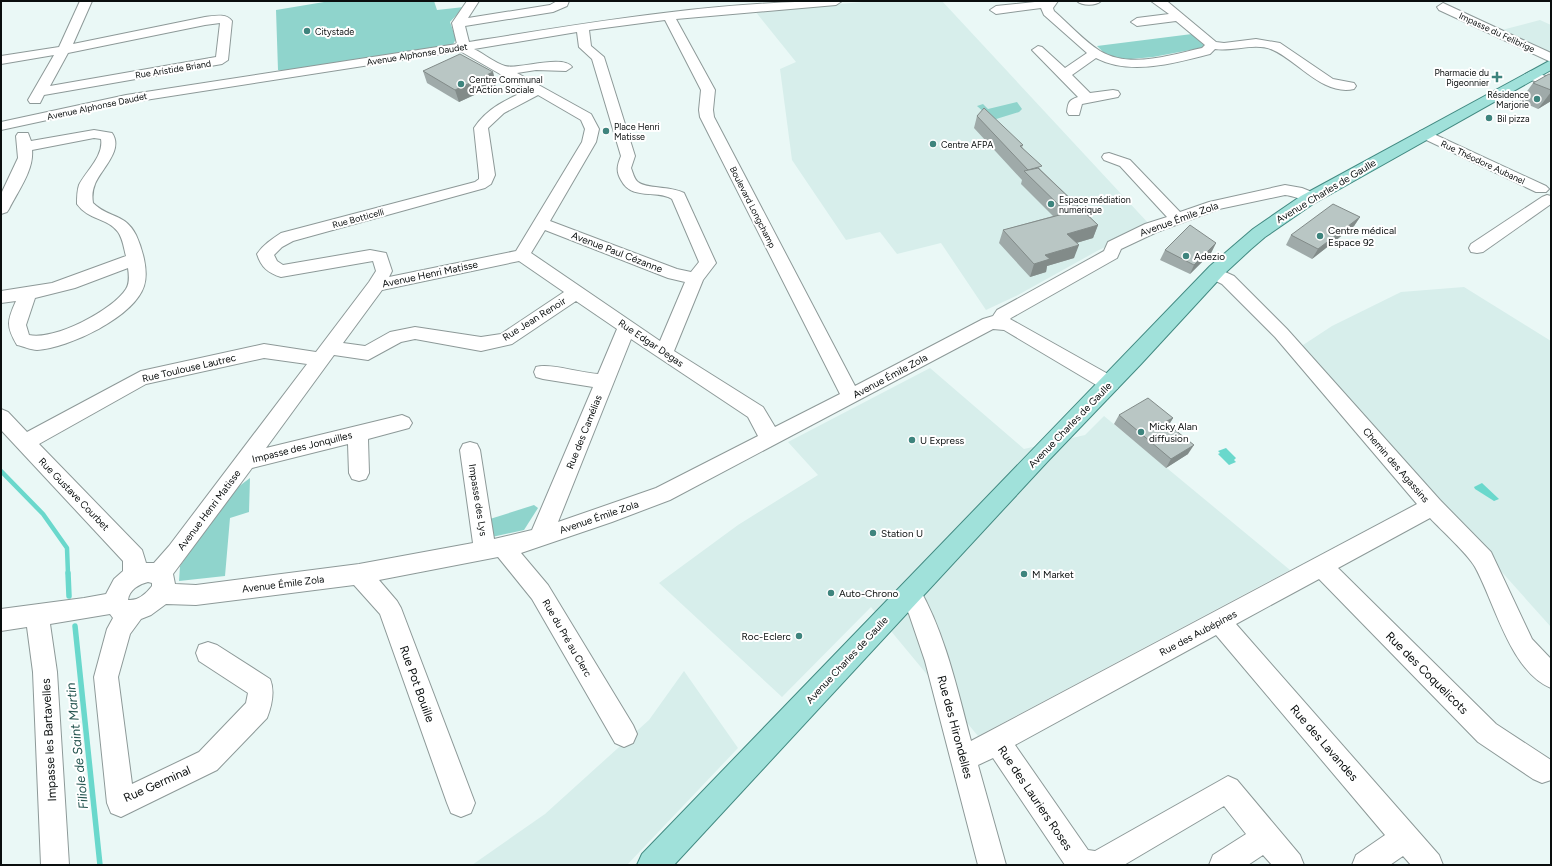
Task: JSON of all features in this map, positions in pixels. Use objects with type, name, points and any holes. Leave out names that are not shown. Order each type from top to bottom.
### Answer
[{"type":"main road","name":"Avenue Charles de Gaulle","points":[[653,865],[1214,273],[1259,233],[1312,197],[1551,64]]},
{"type":"street","points":[[1,209],[22,168],[25,158],[23,147],[24,121],[77,26],[86,1]]},
{"type":"street","points":[[473,1],[458,22],[465,49],[586,117],[592,126],[592,136],[522,254]]},
{"type":"street","points":[[458,22],[560,7],[564,4],[563,1]]},
{"type":"street","name":"Avenue Alphonse Daudet","points":[[1,126],[126,99],[191,88],[388,60],[582,26],[787,3],[836,1]]},
{"type":"street","points":[[1083,1],[1095,1]]},
{"type":"street","points":[[1156,1],[1164,4],[1212,45],[1224,46],[1256,43],[1276,46],[1329,82],[1349,86]]},
{"type":"street","points":[[1050,2],[1047,8],[1048,12],[1095,54],[1106,61],[1129,64],[1206,51],[1212,45]]},
{"type":"street","points":[[996,10],[1050,2]]},
{"type":"street","name":"Impasse du Felibrige","points":[[1444,7],[1551,58]]},
{"type":"street","name":"Boulevard Longchamp","points":[[669,16],[708,90],[709,96],[705,108],[707,117],[851,397]]},
{"type":"street","points":[[1137,22],[1178,17]]},
{"type":"street","name":"Rue Aristide Briand","points":[[40,92],[222,60],[226,21],[222,19],[197,22],[130,38],[64,49]]},
{"type":"street","points":[[582,26],[585,47],[598,57],[628,156],[624,168],[631,184],[637,188],[673,192],[679,196],[708,263],[695,278],[664,353]]},
{"type":"street","points":[[1,60],[64,49]]},
{"type":"street","points":[[1038,50],[1087,98]]},
{"type":"street","points":[[1064,75],[1095,54]]},
{"type":"street","points":[[502,71],[536,66],[566,67]]},
{"type":"street","points":[[1531,75],[1551,83]]},
{"type":"street","name":"Rue Botticelli","points":[[376,285],[384,271],[380,257],[370,255],[281,271],[267,263],[266,254],[276,243],[287,237],[468,190],[480,185],[486,181],[487,174],[481,128],[488,117],[498,110],[538,90]]},
{"type":"street","points":[[1074,112],[1075,102],[1087,98],[1113,94]]},
{"type":"street","points":[[23,147],[94,134],[107,136],[108,139],[104,159],[91,176],[85,191],[86,204],[96,214],[109,218],[123,227],[129,235],[138,277],[133,293],[126,302],[113,312],[74,333],[56,340],[38,344],[28,343],[22,340],[18,334],[18,319],[28,294]]},
{"type":"street","name":"Rue Théodore Aubanel","points":[[1425,134],[1548,195]]},
{"type":"street","points":[[592,136],[622,135]]},
{"type":"street","points":[[1109,157],[1125,163],[1177,218]]},
{"type":"street","name":"Avenue Émile Zola","points":[[160,584],[196,595],[359,574],[494,549],[604,516],[663,494],[851,397],[972,332],[990,324],[1000,322],[1003,314],[1111,254],[1114,246],[1151,228],[1215,205],[1285,190],[1297,191],[1312,197]]},
{"type":"street","points":[[1477,248],[1548,195]]},
{"type":"street","name":"Avenue Paul Cézanne","points":[[541,222],[674,274],[695,278]]},
{"type":"street","name":"Avenue Henri Matisse","points":[[160,584],[177,553],[376,285],[522,254]]},
{"type":"street","name":"Rue Edgar Degas","points":[[522,254],[664,353],[756,412],[762,426],[772,438]]},
{"type":"street","points":[[1,297],[28,294],[75,282],[135,259]]},
{"type":"street","name":"Chemin des Agassins","points":[[1214,273],[1228,280],[1281,333],[1432,506],[1483,559],[1524,647],[1551,676]]},
{"type":"street","name":"Rue Jean Renoir","points":[[325,354],[368,353],[396,337],[415,333],[481,344],[506,339],[577,292]]},
{"type":"street","points":[[1000,322],[1010,326],[1110,384]]},
{"type":"street","name":"Rue des Camélias","points":[[541,536],[627,327]]},
{"type":"street","name":"Rue Toulouse Lautrec","points":[[24,443],[141,378],[264,351],[325,354]]},
{"type":"street","points":[[543,372],[582,380],[604,381]]},
{"type":"street","name":"Rue Gustave Courbet","points":[[1,418],[134,557],[135,576]]},
{"type":"street","name":"Impasse des Jonquilles","points":[[246,461],[402,422]]},
{"type":"street","name":"Impasse des Jonquilles","points":[[358,433],[359,473]]},
{"type":"street","name":"Impasse des Lys","points":[[470,450],[494,549]]},
{"type":"street","name":"Rue des Aubépines","points":[[964,759],[1432,506]]},
{"type":"street","name":"Rue du Pré au Clerc","points":[[494,549],[540,592],[624,734]]},
{"type":"street","name":"Rue des Coquelicots","points":[[1321,566],[1487,733],[1542,770]]},
{"type":"street","points":[[1,620],[84,609],[124,607],[149,605],[160,584],[148,572],[135,576],[122,585],[118,591],[124,607]]},
{"type":"street","name":"Rue Pot Bouille","points":[[359,574],[389,608],[461,803]]},
{"type":"street","name":"Rue des Hirondelles","points":[[910,593],[920,611],[937,661],[992,865]]},
{"type":"street","name":"Rue Germinal","points":[[124,607],[106,677],[121,803],[208,761],[258,709],[261,687],[208,653]]},
{"type":"street","name":"Impasse les Bartavelles","points":[[37,615],[45,672],[55,865]]},
{"type":"street","name":"Rue des Lavandes","points":[[1219,621],[1429,865]]},
{"type":"street","name":"Rue des Lauriers Roses","points":[[997,741],[1080,863],[1097,865],[1228,789],[1266,837]]},
{"type":"street","points":[[1223,865],[1266,837],[1290,865]]},
{"type":"street","points":[[1366,865],[1405,838]]},
{"type":"shaded area","points":[[330,1],[434,1],[437,10],[464,7],[450,22],[456,39],[452,46],[285,72],[278,70],[276,10]]},
{"type":"shaded area","name":"Centre AFPA","points":[[875,1],[942,1],[1150,225],[1097,251],[1018,295],[986,310],[941,243],[897,254],[880,232],[846,240],[792,160],[780,69],[796,62],[755,11]]},
{"type":"shaded area","points":[[1540,20],[1551,25],[1551,55],[1498,31]]},
{"type":"shaded area","points":[[1192,34],[1206,47],[1153,57],[1120,60],[1106,55],[1097,46]]},
{"type":"shaded area","points":[[1017,102],[1022,109],[1019,112],[993,120],[977,106],[983,104],[988,109]]},
{"type":"shaded area","points":[[1464,287],[1551,341],[1551,627],[1300,347],[1332,326],[1401,292]]},
{"type":"shaded area","points":[[930,368],[1024,449],[1085,435],[1104,416],[1290,570],[978,736],[871,607],[782,697],[659,583],[738,525],[818,475],[788,442]]},
{"type":"shaded area","points":[[1226,448],[1236,458],[1234,460],[1236,462],[1229,465],[1218,454],[1220,453],[1218,451]]},
{"type":"shaded area","points":[[250,478],[249,512],[230,518],[225,576],[179,581],[180,566],[193,547],[234,490]]},
{"type":"shaded area","points":[[1482,483],[1499,499],[1494,501],[1475,489],[1474,487]]},
{"type":"shaded area","points":[[534,505],[538,508],[524,530],[492,537],[490,519]]},
{"type":"shaded area","points":[[684,671],[738,748],[627,865],[472,865],[545,814],[649,720]]},
{"type":"building","points":[[460,54],[493,72],[455,90],[423,71]]},
{"type":"building","points":[[1549,74],[1551,75],[1551,90],[1533,83]]},
{"type":"building","points":[[984,108],[1023,145],[1020,146],[1042,166],[1028,170],[977,116]]},
{"type":"building","points":[[1038,168],[1098,225],[1067,234],[1079,245],[1045,255],[1050,259],[1034,264],[1003,230],[1067,213],[1024,171]]},
{"type":"building","name":"Centre médical Espace 92","points":[[1333,204],[1360,217],[1318,249],[1291,235]]},
{"type":"building","name":"Adezio","points":[[1190,225],[1216,243],[1194,265],[1165,250]]},
{"type":"building","points":[[1148,398],[1173,418],[1165,422],[1194,445],[1171,459],[1119,415]]},
{"type":"waterway","name":"Filiole de Saint Martin","points":[[1,471],[43,514],[67,548],[68,574]]},
{"type":"waterway","name":"Filiole de Saint Martin","points":[[68,573],[69,596]]},
{"type":"waterway","name":"Filiole de Saint Martin","points":[[75,626],[100,865]]},
{"type":"place","name":"Citystade","points":[[307,31]]},
{"type":"place","name":"Pharmacie du Pigeonnier","points":[[1497,77]]},
{"type":"place","name":"Centre Communal d'Action Sociale","points":[[461,84]]},
{"type":"place","name":"Résidence Marjorie","points":[[1537,99]]},
{"type":"place","name":"Bil pizza","points":[[1489,118]]},
{"type":"place","name":"Place Henri Matisse","points":[[606,131]]},
{"type":"place","name":"Centre AFPA","points":[[933,144]]},
{"type":"place","name":"Espace médiation numerique","points":[[1051,204]]},
{"type":"place","name":"Centre médical Espace 92","points":[[1320,236]]},
{"type":"place","name":"Adezio","points":[[1186,256]]},
{"type":"place","name":"Micky Alan diffusion","points":[[1141,432]]},
{"type":"place","name":"U Express","points":[[912,440]]},
{"type":"place","name":"Station U","points":[[873,533]]},
{"type":"place","name":"M Market","points":[[1024,574]]},
{"type":"place","name":"Auto-Chrono","points":[[831,593]]},
{"type":"place","name":"Roc-Eclerc","points":[[799,636]]}]
